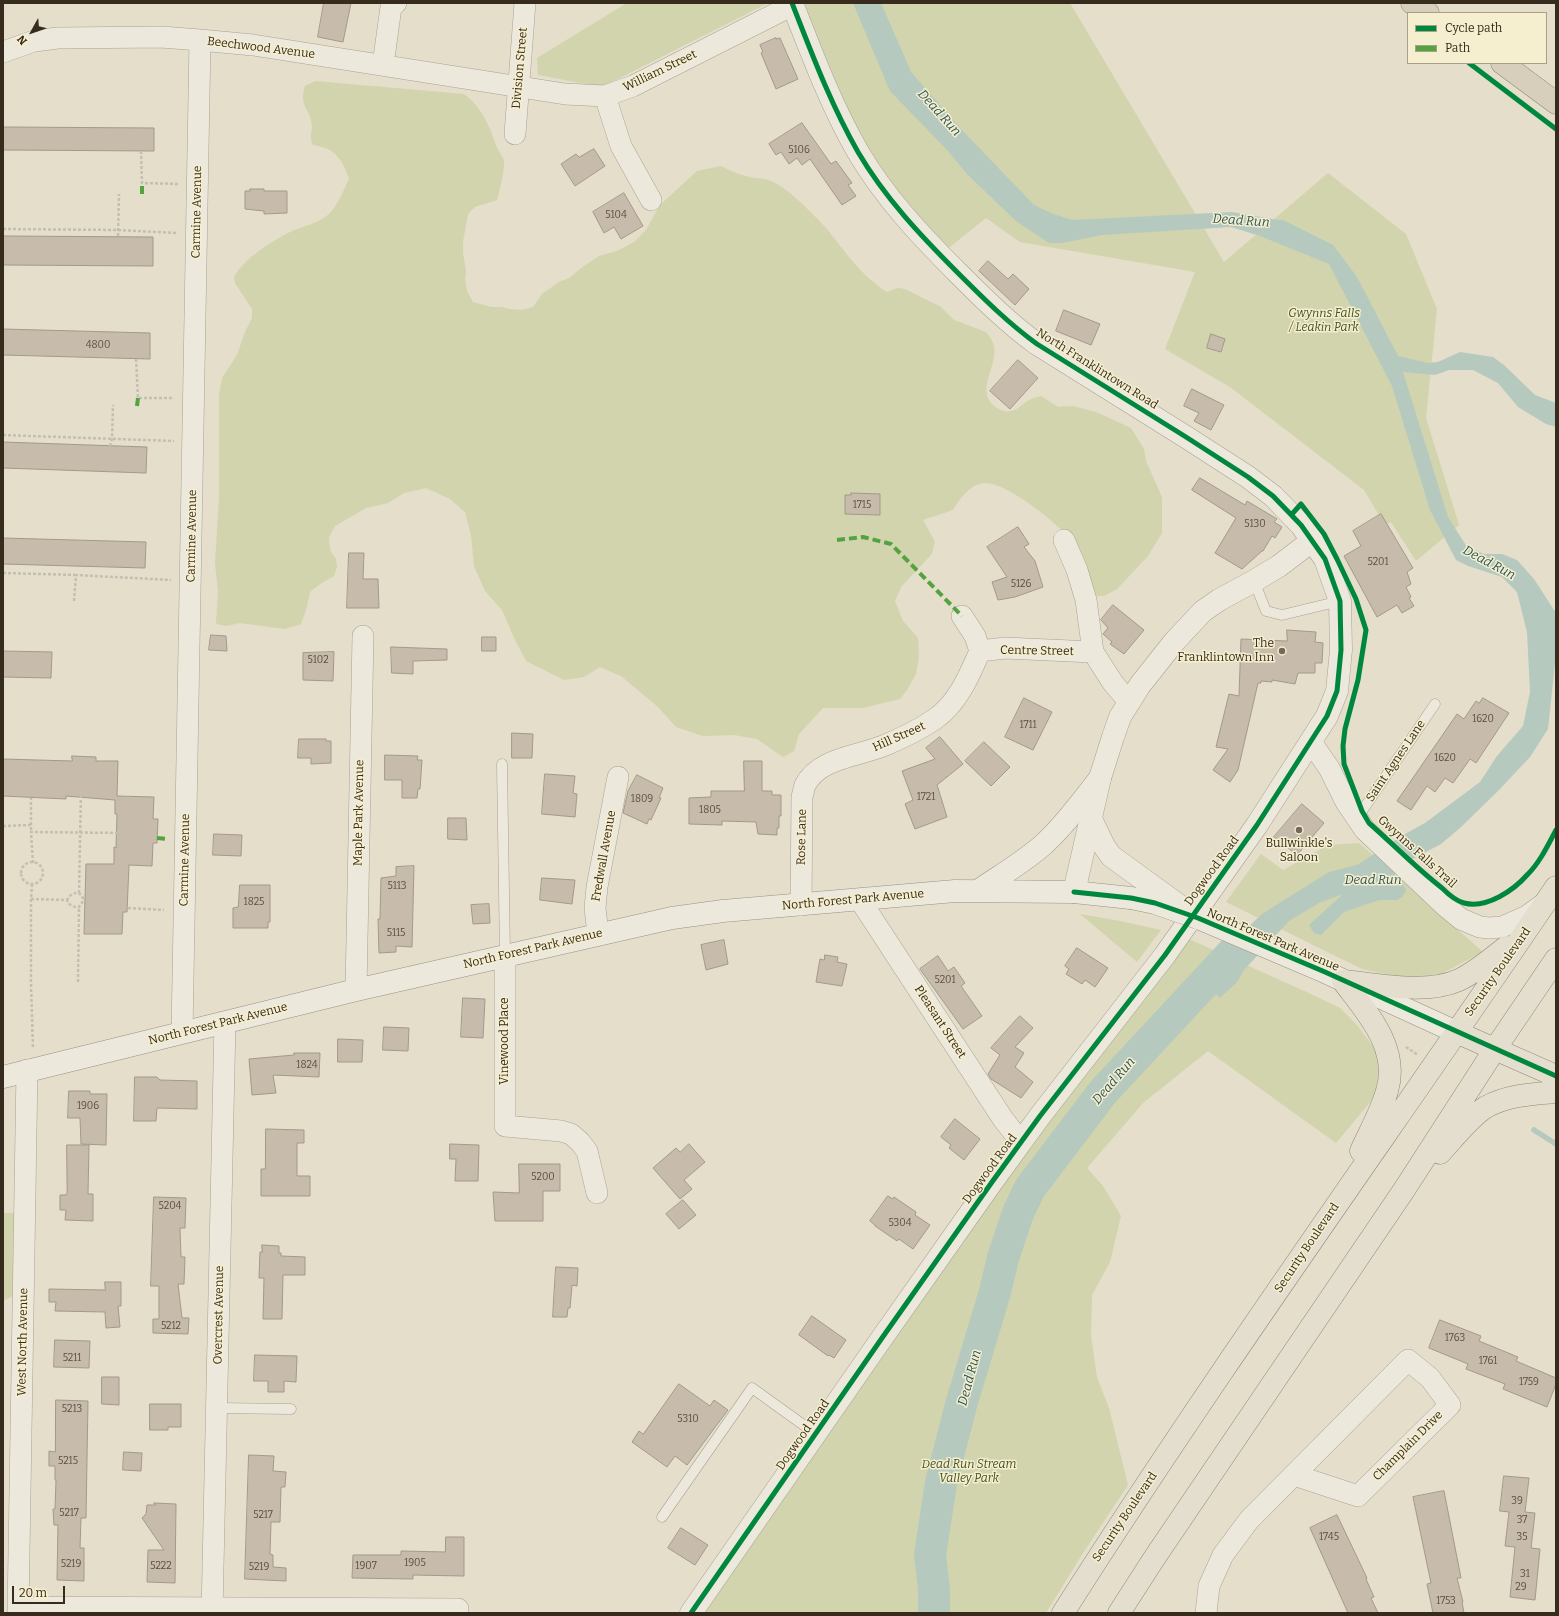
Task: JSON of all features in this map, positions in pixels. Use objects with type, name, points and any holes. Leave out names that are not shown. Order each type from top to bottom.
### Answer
[{"type":"highway","points":[[1412,3],[1426,12]]},
{"type":"highway","points":[[1503,64],[1556,103]]},
{"type":"main road","name":"Security Boulevard","points":[[1063,1613],[1114,1532],[1342,1195],[1551,895]]},
{"type":"main road","points":[[1334,977],[1415,987],[1436,986],[1457,981],[1476,971],[1524,934]]},
{"type":"main road","points":[[1119,1613],[1155,1557],[1404,1190],[1495,1049],[1556,960]]},
{"type":"main road","points":[[1334,977],[1381,1033],[1388,1053],[1390,1070],[1387,1090],[1342,1195]]},
{"type":"main road","points":[[1456,1032],[1556,1076]]},
{"type":"main road","points":[[1404,1190],[1472,1119],[1486,1108],[1520,1095],[1556,1092]]},
{"type":"street","name":"Division Street","points":[[515,134],[525,3]]},
{"type":"street","points":[[383,65],[391,4]]},
{"type":"street","name":"William Street","points":[[518,87],[565,94],[605,96],[633,86],[793,4]]},
{"type":"street","name":"North Franklintown Road","points":[[793,4],[809,50],[826,90],[858,152],[894,205],[915,230],[1016,329],[1037,344],[1179,432],[1248,477],[1273,496],[1292,514],[1313,540],[1325,559],[1340,601],[1341,650],[1337,691],[1327,716],[1311,742]]},
{"type":"street","name":"Beechwood Avenue","points":[[3,52],[34,41],[58,38],[161,38],[200,40],[253,45],[518,87]]},
{"type":"street","name":"Carmine Avenue","points":[[182,1032],[200,40]]},
{"type":"street","points":[[605,96],[621,146],[651,200]]},
{"type":"street","points":[[1064,540],[1078,570],[1086,600],[1093,652],[1113,683],[1128,702]]},
{"type":"street","points":[[1074,892],[1100,778],[1120,717],[1128,702],[1174,642],[1203,611],[1219,600],[1279,566],[1313,540]]},
{"type":"street","points":[[962,616],[976,636],[980,652]]},
{"type":"street","name":"Maple Park Avenue","points":[[356,990],[363,636]]},
{"type":"street","name":"Centre Street","points":[[980,652],[1005,648],[1093,652]]},
{"type":"street","name":"Hill Street","points":[[815,772],[833,762],[883,746],[936,719],[962,690],[980,652]]},
{"type":"street","points":[[1311,742],[1358,814],[1365,830],[1444,905],[1461,919],[1480,927],[1502,927],[1527,916],[1551,895]]},
{"type":"street","name":"Dogwood Road","points":[[691,1613],[882,1338],[1021,1142],[1165,955],[1257,825],[1311,742]]},
{"type":"street","name":"Rose Lane","points":[[801,905],[802,797],[805,785],[815,772]]},
{"type":"street","name":"Fredwall Avenue","points":[[598,934],[595,908],[597,887],[618,777]]},
{"type":"street","points":[[979,890],[1044,844],[1061,827],[1100,778]]},
{"type":"street","points":[[1091,819],[1104,846],[1111,856],[1198,918]]},
{"type":"street","name":"North Forest Park Avenue","points":[[3,1077],[356,990],[639,924],[698,914],[979,890],[1074,892],[1131,898],[1155,903],[1198,918],[1456,1032]]},
{"type":"street","name":"Pleasant Street","points":[[860,900],[1002,1119],[1021,1142]]},
{"type":"street","name":"Vinewood Place","points":[[505,955],[505,1126],[561,1131],[571,1134],[587,1151],[597,1193]]},
{"type":"street","name":"Overcrest Avenue","points":[[212,1610],[225,1022]]},
{"type":"street","name":"West North Avenue","points":[[18,1610],[27,1070]]},
{"type":"street","name":"Champlain Drive","points":[[1206,1613],[1209,1586],[1223,1555],[1249,1520],[1408,1360],[1430,1378],[1450,1404],[1358,1496],[1294,1475]]},
{"type":"street","points":[[18,1610],[403,1611],[458,1609]]},
{"type":"lane","points":[[1254,581],[1266,611],[1282,616],[1340,601]]},
{"type":"lane","name":"Saint Agnes Lane","points":[[1358,814],[1435,704]]},
{"type":"lane","points":[[502,764],[505,955]]},
{"type":"lane","points":[[662,1517],[752,1388],[816,1434]]},
{"type":"lane","points":[[217,1408],[291,1409]]},
{"type":"path","points":[[142,151],[142,183],[179,184]]},
{"type":"path","points":[[118,194],[118,236]]},
{"type":"path","points":[[3,229],[118,230],[178,233]]},
{"type":"path","points":[[136,359],[138,398],[179,398]]},
{"type":"path","points":[[110,446],[112,439],[114,405]]},
{"type":"path","points":[[3,435],[175,442]]},
{"type":"path","points":[[3,573],[172,580]]},
{"type":"path","points":[[74,601],[76,575]]},
{"type":"path","points":[[78,982],[79,907],[83,898],[79,893],[81,791]]},
{"type":"path","points":[[32,798],[31,825],[33,863]]},
{"type":"path","points":[[3,826],[31,825]]},
{"type":"path","points":[[32,832],[123,833]]},
{"type":"path","points":[[33,863],[39,866],[42,876],[39,882],[32,884],[25,882],[21,873],[24,867],[33,863]]},
{"type":"path","points":[[32,884],[30,899],[33,1050]]},
{"type":"path","points":[[67,900],[74,893],[79,893]]},
{"type":"path","points":[[30,899],[67,900]]},
{"type":"path","points":[[67,900],[70,905],[79,907]]},
{"type":"path","points":[[128,908],[164,910]]},
{"type":"green space","points":[[627,3],[766,4],[602,87],[538,75],[537,58]]},
{"type":"green space","name":"Gwynns Falls / Leakin Park","points":[[802,3],[1070,3],[1224,262],[1328,173],[1406,234],[1437,309],[1426,418],[1459,525],[1416,561],[1391,522],[1385,525],[1364,490],[1230,387],[1165,349],[1195,272],[1020,242],[986,218],[946,250],[924,228],[870,156],[836,92]]},
{"type":"green space","points":[[315,81],[464,94],[481,111],[504,161],[503,175],[497,200],[475,207],[468,214],[463,242],[463,253],[467,291],[473,302],[491,307],[522,310],[533,307],[542,294],[559,282],[569,278],[599,256],[617,251],[634,242],[646,230],[660,205],[697,171],[721,166],[739,174],[764,179],[779,185],[800,202],[826,228],[861,271],[878,286],[887,292],[898,288],[905,289],[941,307],[954,320],[986,332],[994,346],[993,362],[988,379],[987,395],[990,402],[997,408],[1002,411],[1014,410],[1029,400],[1041,396],[1058,407],[1073,406],[1096,412],[1131,428],[1144,449],[1146,461],[1162,497],[1162,533],[1148,556],[1117,589],[1104,596],[1095,596],[1089,586],[1081,553],[1075,544],[1052,521],[1022,499],[994,484],[984,483],[975,486],[962,497],[953,510],[923,520],[935,542],[932,554],[901,587],[895,601],[903,621],[918,638],[919,656],[916,674],[907,690],[900,699],[863,708],[823,708],[799,734],[794,751],[783,757],[757,739],[734,735],[703,736],[676,727],[658,707],[621,676],[600,667],[584,677],[564,680],[526,661],[502,610],[485,591],[474,566],[471,535],[465,512],[450,499],[426,488],[404,493],[388,503],[366,508],[335,526],[329,537],[330,550],[336,559],[337,567],[334,576],[310,592],[301,624],[285,629],[240,623],[226,626],[216,624],[218,591],[215,563],[219,498],[219,395],[222,378],[237,355],[245,332],[252,318],[252,309],[235,283],[234,277],[251,257],[265,246],[288,233],[326,217],[333,210],[349,178],[340,160],[332,151],[321,146],[313,145],[311,137],[311,120],[304,103],[303,93],[305,86]]},
{"type":"green space","points":[[1359,843],[1483,952],[1441,974],[1407,979],[1362,969],[1226,902],[1261,854],[1283,870],[1328,845]]},
{"type":"green space","points":[[1080,914],[1120,921],[1161,930],[1137,962]]},
{"type":"green space","name":"Dead Run Stream Valley Park","points":[[1189,939],[1340,1008],[1356,1024],[1376,1052],[1379,1068],[1376,1095],[1336,1143],[1208,1051],[1143,1103],[1087,1168],[1103,1186],[1121,1216],[1110,1262],[1092,1295],[1091,1336],[1097,1377],[1109,1408],[1128,1485],[1083,1553],[1046,1613],[701,1613],[1009,1172]]},
{"type":"green space","points":[[3,1213],[16,1213],[15,1295],[3,1301]]},
{"type":"water","name":"Dead Run","points":[[853,3],[881,3],[911,72],[959,127],[1034,205],[1053,214],[1072,220],[1232,212],[1283,220],[1333,245],[1357,277],[1398,356],[1428,363],[1438,362],[1460,352],[1493,357],[1504,365],[1535,395],[1556,403],[1556,427],[1546,424],[1518,407],[1498,383],[1473,370],[1449,370],[1435,375],[1403,372],[1448,517],[1467,547],[1484,554],[1502,554],[1517,560],[1534,579],[1556,613],[1556,654],[1548,729],[1530,757],[1460,828],[1441,844],[1405,863],[1394,875],[1403,884],[1406,891],[1402,897],[1397,900],[1379,900],[1344,912],[1321,935],[1314,933],[1309,925],[1343,894],[1319,903],[1289,921],[1244,970],[1237,982],[1220,998],[1198,974],[1262,914],[1329,872],[1357,865],[1425,823],[1480,782],[1497,756],[1523,726],[1530,692],[1527,632],[1517,592],[1502,577],[1468,566],[1456,560],[1430,510],[1392,386],[1329,264],[1260,236],[1231,227],[1102,235],[1062,243],[1049,243],[1016,221],[967,174],[948,151],[890,91]]},
{"type":"building","points":[[324,3],[351,3],[343,42],[318,37]]},
{"type":"building","points":[[776,38],[780,38],[798,79],[776,89],[761,53],[763,52],[760,45]]},
{"type":"building","points":[[802,123],[831,164],[836,161],[852,183],[848,185],[856,196],[842,205],[810,159],[802,165],[797,158],[789,164],[781,152],[776,155],[769,144]]},
{"type":"building","points":[[3,127],[154,128],[154,151],[3,150]]},
{"type":"building","points":[[594,149],[605,166],[575,186],[561,164],[576,154],[579,157]]},
{"type":"building","points":[[250,189],[264,189],[264,191],[287,191],[287,213],[264,214],[264,211],[245,209],[245,191],[250,191]]},
{"type":"building","points":[[624,193],[643,226],[621,239],[614,227],[604,233],[593,212]]},
{"type":"building","points":[[3,236],[153,237],[153,266],[3,265]]},
{"type":"building","points":[[988,261],[1008,279],[1013,274],[1029,289],[1015,305],[979,271]]},
{"type":"building","points":[[1064,310],[1100,324],[1091,345],[1056,331]]},
{"type":"building","points":[[3,329],[150,333],[150,359],[3,355]]},
{"type":"building","points":[[1211,334],[1225,339],[1221,352],[1207,348]]},
{"type":"building","points":[[1018,360],[1038,378],[1010,409],[990,391]]},
{"type":"building","points":[[1192,389],[1224,405],[1211,430],[1194,421],[1199,413],[1184,406]]},
{"type":"building","points":[[3,442],[147,447],[146,473],[3,468]]},
{"type":"building","points":[[1200,478],[1245,505],[1247,501],[1277,519],[1274,522],[1282,527],[1275,538],[1272,536],[1263,551],[1242,569],[1215,553],[1236,518],[1192,490]]},
{"type":"building","points":[[851,493],[880,494],[880,515],[845,514],[845,495],[851,495]]},
{"type":"building","points":[[1381,514],[1413,568],[1407,572],[1411,584],[1406,587],[1411,597],[1409,598],[1414,606],[1402,613],[1397,605],[1377,617],[1344,556],[1361,546],[1353,531]]},
{"type":"building","points":[[1018,527],[1029,544],[1024,547],[1035,561],[1043,587],[1015,597],[998,600],[992,582],[1007,577],[987,547]]},
{"type":"building","points":[[3,538],[146,542],[145,568],[3,564]]},
{"type":"building","points":[[349,553],[364,553],[363,579],[378,579],[379,608],[347,608]]},
{"type":"building","points":[[1113,605],[1144,630],[1124,654],[1110,644],[1112,642],[1103,634],[1108,628],[1101,620]]},
{"type":"building","points":[[1287,630],[1316,632],[1315,642],[1323,643],[1322,663],[1315,663],[1315,673],[1298,673],[1295,684],[1272,680],[1272,682],[1261,681],[1261,683],[1258,683],[1238,770],[1230,782],[1213,770],[1228,749],[1216,747],[1229,694],[1239,696],[1241,639],[1287,641]]},
{"type":"building","points":[[211,635],[226,636],[227,651],[209,650]]},
{"type":"building","points":[[482,637],[496,637],[496,651],[482,651]]},
{"type":"building","points":[[391,647],[447,649],[447,660],[413,661],[413,674],[392,673]]},
{"type":"building","points":[[3,651],[52,652],[51,678],[3,677]]},
{"type":"building","points":[[334,652],[333,681],[303,680],[303,653]]},
{"type":"building","points":[[1024,698],[1052,712],[1033,750],[1005,737]]},
{"type":"building","points":[[1483,698],[1509,713],[1476,763],[1470,759],[1453,783],[1445,778],[1435,792],[1427,786],[1411,810],[1397,801],[1457,714],[1464,719],[1476,701],[1479,703]]},
{"type":"building","points":[[512,733],[533,734],[532,758],[512,758]]},
{"type":"building","points":[[940,737],[963,764],[937,785],[947,817],[915,829],[905,804],[913,800],[902,771],[935,759],[926,748]]},
{"type":"building","points":[[299,739],[326,739],[326,741],[331,741],[331,763],[311,764],[311,758],[298,758]]},
{"type":"building","points":[[984,742],[1010,767],[991,786],[965,761]]},
{"type":"building","points":[[385,755],[418,756],[417,760],[422,760],[420,789],[418,789],[417,798],[402,798],[402,780],[385,780]]},
{"type":"building","points":[[72,756],[96,757],[96,761],[118,761],[117,796],[154,797],[153,819],[158,819],[157,843],[153,843],[152,866],[129,865],[127,912],[123,912],[122,934],[84,934],[86,864],[114,864],[117,814],[115,814],[115,800],[66,796],[66,799],[3,796],[3,759],[72,761]]},
{"type":"building","points":[[744,761],[762,761],[762,791],[772,791],[772,795],[781,795],[781,816],[779,816],[779,828],[777,828],[777,835],[758,834],[756,822],[722,821],[722,825],[689,824],[689,798],[711,797],[711,791],[744,791]]},
{"type":"building","points":[[545,774],[575,776],[573,793],[577,794],[575,817],[542,814]]},
{"type":"building","points":[[637,775],[663,788],[659,798],[661,798],[651,820],[649,819],[647,824],[623,813],[628,791]]},
{"type":"building","name":"Bullwinkle's Saloon","points":[[1302,804],[1324,823],[1297,855],[1274,837]]},
{"type":"building","points":[[448,818],[466,818],[467,840],[448,839]]},
{"type":"building","points":[[214,834],[242,835],[241,856],[213,855]]},
{"type":"building","points":[[414,866],[412,947],[396,946],[396,952],[379,953],[378,919],[380,919],[381,878],[396,876],[396,867]]},
{"type":"building","points":[[542,878],[575,880],[572,904],[540,900]]},
{"type":"building","points":[[240,885],[270,885],[270,922],[268,922],[268,928],[233,928],[233,908],[238,907]]},
{"type":"building","points":[[489,904],[490,923],[473,924],[471,905]]},
{"type":"building","points":[[724,940],[728,964],[706,970],[701,945]]},
{"type":"building","points":[[1077,948],[1108,968],[1095,987],[1085,980],[1082,984],[1066,974],[1069,969],[1065,966]]},
{"type":"building","points":[[825,955],[838,957],[837,962],[847,964],[842,986],[816,982],[820,959],[824,960]]},
{"type":"building","points":[[938,956],[948,971],[954,967],[965,983],[961,986],[982,1016],[963,1029],[920,969]]},
{"type":"building","points":[[463,998],[485,999],[483,1038],[461,1037]]},
{"type":"building","points":[[1020,1016],[1033,1028],[1015,1047],[1024,1053],[1015,1067],[1033,1082],[1021,1098],[991,1079],[988,1074],[1000,1055],[991,1048]]},
{"type":"building","points":[[384,1027],[409,1028],[408,1051],[383,1050]]},
{"type":"building","points":[[338,1039],[363,1040],[362,1062],[338,1062]]},
{"type":"building","points":[[294,1053],[320,1053],[319,1077],[273,1075],[276,1093],[252,1095],[249,1059],[294,1055]]},
{"type":"building","points":[[135,1077],[157,1077],[160,1080],[197,1081],[197,1109],[157,1108],[156,1121],[134,1121]]},
{"type":"building","points":[[69,1091],[90,1091],[90,1094],[107,1094],[106,1145],[81,1144],[80,1118],[68,1118]]},
{"type":"building","points":[[955,1119],[980,1139],[964,1160],[949,1148],[951,1145],[941,1137]]},
{"type":"building","points":[[266,1129],[304,1130],[304,1143],[297,1143],[297,1176],[310,1176],[310,1196],[261,1196],[261,1169],[265,1169]]},
{"type":"building","points":[[450,1144],[479,1145],[478,1181],[455,1181],[456,1159],[450,1159]]},
{"type":"building","points":[[689,1144],[705,1162],[684,1180],[692,1189],[680,1199],[653,1168],[676,1148],[680,1152]]},
{"type":"building","points":[[67,1145],[89,1145],[88,1194],[93,1194],[93,1221],[65,1220],[66,1210],[60,1210],[60,1195],[66,1195],[67,1193]]},
{"type":"building","points":[[519,1164],[560,1164],[560,1191],[543,1191],[543,1221],[495,1221],[493,1192],[519,1193]]},
{"type":"building","points":[[888,1196],[893,1199],[894,1197],[916,1212],[915,1215],[930,1225],[913,1249],[899,1239],[897,1241],[870,1221]]},
{"type":"building","points":[[154,1197],[186,1198],[185,1228],[180,1228],[181,1257],[185,1257],[184,1284],[178,1284],[182,1318],[189,1318],[188,1334],[153,1333],[153,1319],[159,1319],[159,1286],[151,1286]]},
{"type":"building","points":[[683,1200],[696,1215],[679,1229],[666,1214]]},
{"type":"building","points":[[262,1245],[279,1246],[279,1253],[281,1253],[281,1256],[305,1257],[305,1275],[283,1275],[282,1319],[263,1319],[264,1278],[259,1278],[260,1252],[262,1252]]},
{"type":"building","points":[[556,1267],[578,1268],[577,1286],[572,1285],[570,1308],[568,1308],[567,1317],[553,1317]]},
{"type":"building","points":[[105,1282],[121,1282],[121,1306],[118,1306],[120,1327],[106,1328],[105,1312],[55,1311],[56,1302],[49,1302],[49,1289],[105,1290]]},
{"type":"building","points":[[812,1316],[846,1340],[834,1358],[829,1355],[828,1356],[799,1335]]},
{"type":"building","points":[[1440,1320],[1481,1336],[1479,1341],[1518,1357],[1516,1361],[1556,1378],[1556,1384],[1547,1407],[1503,1389],[1505,1384],[1466,1369],[1468,1364],[1429,1348]]},
{"type":"building","points":[[55,1340],[90,1341],[89,1368],[54,1367]]},
{"type":"building","points":[[255,1355],[297,1356],[296,1382],[284,1381],[284,1392],[268,1392],[268,1381],[254,1381]]},
{"type":"building","points":[[102,1377],[119,1377],[119,1405],[102,1404]]},
{"type":"building","points":[[679,1384],[710,1406],[714,1400],[728,1410],[687,1465],[675,1456],[667,1467],[632,1442],[639,1431],[643,1434]]},
{"type":"building","points":[[56,1400],[88,1401],[86,1518],[81,1518],[80,1548],[84,1548],[84,1581],[57,1580],[58,1525],[54,1525],[53,1509],[55,1509],[56,1480],[55,1466],[49,1466],[49,1451],[55,1452]]},
{"type":"building","points":[[150,1404],[181,1404],[181,1427],[168,1427],[168,1430],[150,1430]]},
{"type":"building","points":[[124,1452],[142,1453],[141,1471],[123,1470]]},
{"type":"building","points":[[249,1455],[274,1456],[273,1471],[286,1472],[285,1487],[281,1487],[280,1522],[271,1522],[270,1554],[273,1555],[273,1567],[286,1568],[286,1581],[245,1579]]},
{"type":"building","points":[[1504,1476],[1529,1478],[1525,1512],[1535,1513],[1531,1548],[1540,1549],[1535,1600],[1510,1597],[1515,1547],[1505,1546],[1509,1512],[1500,1511]]},
{"type":"building","points":[[1444,1491],[1461,1578],[1457,1578],[1464,1613],[1433,1613],[1427,1584],[1431,1583],[1413,1497]]},
{"type":"building","points":[[154,1503],[176,1504],[175,1583],[147,1582],[148,1550],[164,1550],[142,1518],[146,1514],[147,1505],[155,1505]]},
{"type":"building","points":[[1337,1515],[1367,1578],[1366,1579],[1374,1597],[1371,1598],[1378,1613],[1348,1613],[1310,1528]]},
{"type":"building","points":[[681,1528],[708,1545],[695,1565],[668,1548]]},
{"type":"building","points":[[446,1537],[464,1537],[464,1576],[413,1575],[413,1579],[352,1578],[353,1555],[401,1555],[401,1551],[445,1552]]},
{"type":"waterway","name":"Dead Run","points":[[934,1613],[934,1589],[930,1555],[941,1483],[961,1405],[995,1292],[1003,1258],[1018,1213],[1030,1188],[1103,1092],[1235,950]]},
{"type":"waterway","points":[[1534,1130],[1556,1144]]},
{"type":"marked path","points":[[142,183],[142,194]]},
{"type":"marked path","points":[[137,406],[138,398]]},
{"type":"marked path","points":[[837,540],[863,537],[891,544],[962,616]]},
{"type":"marked path","points":[[157,838],[167,839]]},
{"type":"cycle path","points":[[691,1613],[992,1182],[1040,1116],[1165,955],[1257,825],[1327,716],[1337,691],[1341,650],[1340,601],[1325,559],[1301,525],[1273,496],[1248,477],[1026,336],[977,292],[904,216],[869,169],[848,134],[822,79],[792,3]]},
{"type":"cycle path","points":[[1470,64],[1556,129]]},
{"type":"cycle path","name":"Gwynns Falls Trail","points":[[1292,514],[1301,504],[1324,534],[1356,599],[1366,630],[1358,680],[1345,729],[1343,746],[1344,764],[1362,811],[1369,823],[1449,895],[1461,902],[1473,904],[1491,901],[1508,892],[1522,880],[1540,859],[1556,830]]},
{"type":"cycle path","points":[[1074,892],[1131,898],[1155,903],[1198,918],[1325,972],[1556,1076]]},
{"type":"place","name":"The Franklintown Inn","points":[[1282,651]]},
{"type":"place","name":"Bullwinkle's Saloon","points":[[1299,830]]}]
